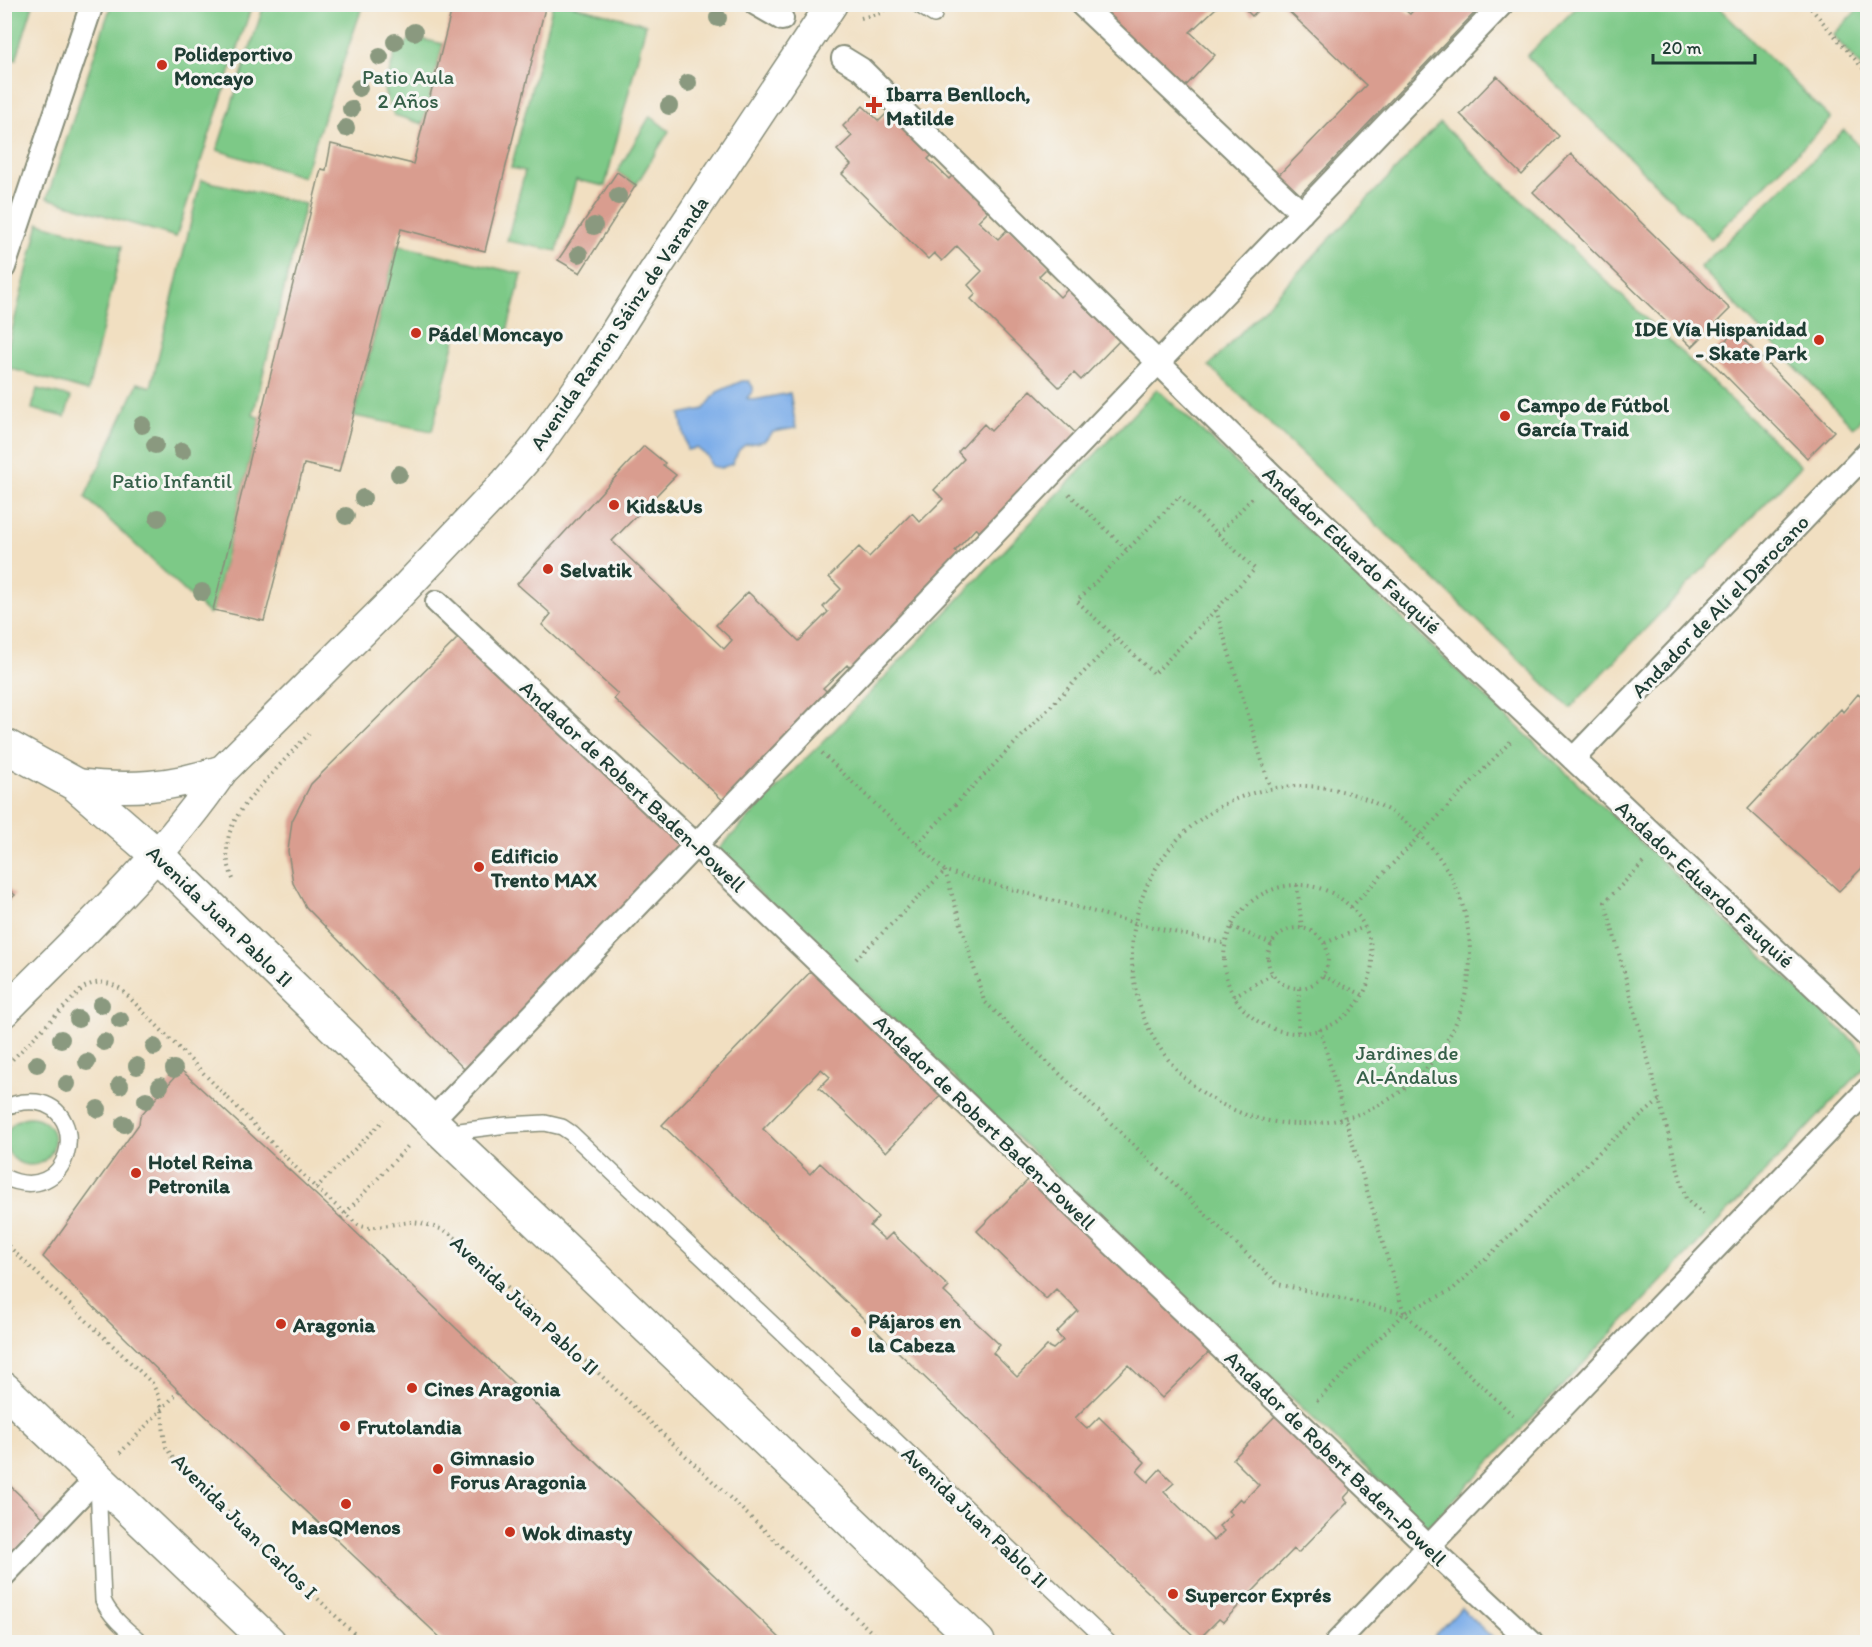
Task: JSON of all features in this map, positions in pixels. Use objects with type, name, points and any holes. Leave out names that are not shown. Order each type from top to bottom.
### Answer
[{"type":"street","points":[[4,267],[92,4]]},
{"type":"street","points":[[756,4],[782,19]]},
{"type":"street","name":"Avenida Ramón Sáinz de Varanda","points":[[4,1011],[157,855],[182,827],[223,770],[395,599],[507,482],[535,449],[588,375],[832,4]]},
{"type":"street","points":[[1081,4],[1302,213]]},
{"type":"street","points":[[437,1127],[696,845],[1502,4]]},
{"type":"street","name":"Andador Eduardo Fauquié","points":[[843,58],[861,69],[1157,364],[1273,476],[1868,1037]]},
{"type":"street","name":"Andador de Alí el Darocano","points":[[1573,759],[1868,452]]},
{"type":"street","name":"Andador de Robert Baden-Powell","points":[[437,602],[696,845],[1428,1547],[1531,1642]]},
{"type":"street","name":"Avenida Juan Pablo II","points":[[4,745],[75,784],[157,855],[437,1127],[978,1642]]},
{"type":"street","name":"Avenida Ramón Sáinz de Varanda","points":[[75,784],[136,788],[198,779],[223,770]]},
{"type":"street","points":[[1337,1642],[1868,1089]]},
{"type":"street","points":[[4,1389],[269,1642]]},
{"type":"street","points":[[4,1575],[98,1477]]},
{"type":"lane","points":[[917,4],[934,15]]},
{"type":"lane","points":[[4,1109],[24,1101],[39,1102],[60,1116],[69,1140],[68,1152],[63,1163],[56,1173],[43,1181],[29,1184],[15,1182],[4,1177]]},
{"type":"lane","name":"Avenida Juan Pablo II","points":[[437,1127],[544,1123],[562,1127],[571,1133],[1108,1642]]},
{"type":"lane","points":[[98,1477],[103,1600],[113,1616],[141,1642]]},
{"type":"path","points":[[1807,4],[1868,74]]},
{"type":"path","points":[[1050,476],[1127,550]]},
{"type":"path","points":[[1218,534],[1273,476]]},
{"type":"path","points":[[1179,497],[1255,569],[1154,674],[1077,601],[1127,550],[1179,497]]},
{"type":"path","points":[[1216,610],[1270,787]]},
{"type":"path","points":[[917,844],[1117,638]]},
{"type":"path","points":[[1351,907],[1531,720]]},
{"type":"path","points":[[802,734],[945,871],[1135,923],[1226,944]]},
{"type":"path","points":[[1327,786],[1382,805],[1427,839],[1458,888],[1471,943],[1465,1000],[1443,1050],[1405,1090],[1356,1116],[1302,1126],[1247,1117],[1198,1092],[1160,1053],[1136,1003],[1130,948],[1142,892],[1172,843],[1216,807],[1270,787],[1327,786]]},
{"type":"path","name":"Avenida Juan Pablo II","points":[[235,884],[227,858],[229,834],[234,819],[251,796]]},
{"type":"path","points":[[1662,843],[1605,902],[1686,1199],[1727,1235]]},
{"type":"path","points":[[852,964],[945,871]]},
{"type":"path","points":[[945,871],[984,1001],[1278,1284],[1404,1313]]},
{"type":"path","points":[[1297,885],[1302,928]]},
{"type":"path","points":[[1297,885],[1322,889],[1345,901],[1351,907],[1362,920],[1371,944],[1372,969],[1363,995],[1352,1010],[1334,1024],[1312,1032],[1290,1033],[1267,1027],[1248,1014],[1234,996],[1225,972],[1225,947],[1234,923],[1250,903],[1272,890],[1297,885]]},
{"type":"path","points":[[1232,927],[1272,944]]},
{"type":"path","points":[[1325,944],[1364,927]]},
{"type":"path","points":[[1302,928],[1319,936],[1325,944],[1329,962],[1323,976],[1313,985],[1294,988],[1283,984],[1273,974],[1268,959],[1272,944],[1282,933],[1302,928]]},
{"type":"path","points":[[1234,996],[1273,974]]},
{"type":"path","points":[[1323,976],[1363,995]]},
{"type":"path","name":"Avenida Juan Pablo II","points":[[4,1068],[83,988],[94,982],[110,982],[121,989],[343,1216],[363,1227],[376,1228],[410,1222],[421,1223],[444,1230],[456,1238],[882,1642]]},
{"type":"path","points":[[1298,1032],[1299,988]]},
{"type":"path","points":[[1320,1029],[1404,1313],[1535,1436]]},
{"type":"path","points":[[316,1188],[408,1098]]},
{"type":"path","points":[[1314,1404],[1404,1313],[1452,1290],[1609,1143],[1660,1100]]},
{"type":"path","points":[[343,1216],[437,1127]]},
{"type":"path","name":"Avenida Juan Carlos I","points":[[4,1242],[152,1383],[162,1408],[166,1447],[176,1463],[363,1642]]},
{"type":"path","points":[[98,1477],[179,1390]]},
{"type":"green space","points":[[553,4],[571,5],[646,24],[605,186],[576,180],[557,251],[507,241],[525,171],[511,168]]},
{"type":"green space","points":[[4,5],[33,5],[16,60],[5,57]]},
{"type":"green space","name":"Polideportivo Moncayo","points":[[111,5],[252,5],[176,237],[47,198]]},
{"type":"green space","points":[[264,5],[363,5],[303,177],[217,150]]},
{"type":"green space","points":[[1579,5],[1716,5],[1831,119],[1711,239],[1527,56]]},
{"type":"green space","points":[[1868,5],[1867,74],[1833,35],[1857,10]]},
{"type":"green space","name":"Patio Aula 2 Años","points":[[413,37],[443,44],[423,124],[394,115],[384,91],[395,53]]},
{"type":"green space","points":[[650,116],[669,131],[636,185],[617,172]]},
{"type":"green space","name":"Campo de Fútbol García Traid","points":[[1440,123],[1801,466],[1570,708],[1209,366]]},
{"type":"green space","name":"IDE Vía Hispanidad - Skate Park","points":[[1844,130],[1868,155],[1867,413],[1853,427],[1700,267]]},
{"type":"green space","name":"Patio Infantil","points":[[201,180],[305,204],[253,415],[260,418],[213,610],[209,614],[85,497],[138,383],[151,387]]},
{"type":"green space","points":[[39,223],[122,246],[88,391],[5,367],[5,358]]},
{"type":"green space","name":"Pádel Moncayo","points":[[397,245],[522,274],[505,339],[458,328],[432,431],[354,416]]},
{"type":"green space","points":[[37,389],[71,397],[65,417],[32,409]]},
{"type":"green space","name":"Jardines de Al-Ándalus","points":[[1157,389],[1867,1054],[1867,1065],[1428,1527],[716,852],[829,736]]},
{"type":"green space","points":[[30,1117],[47,1124],[54,1141],[47,1158],[30,1165],[13,1158],[6,1141],[13,1124]]},
{"type":"water","points":[[742,381],[749,381],[753,387],[753,391],[747,398],[754,400],[790,393],[796,428],[773,432],[764,441],[745,445],[739,450],[732,464],[721,468],[711,466],[708,457],[697,448],[687,450],[680,414],[704,409],[717,392]]},
{"type":"water","points":[[1461,1608],[1497,1642],[1439,1642],[1434,1637]]},
{"type":"building","points":[[453,4],[546,4],[485,251],[401,229],[339,472],[304,464],[264,621],[213,610],[321,169],[326,170],[331,144],[413,164]]},
{"type":"building","points":[[1088,4],[1216,4],[1214,6],[1216,8],[1190,32],[1215,55],[1180,92]]},
{"type":"building","points":[[1240,4],[1264,4],[1252,16]]},
{"type":"building","points":[[1281,4],[1387,4],[1389,6],[1397,4],[1410,14],[1419,4],[1483,4],[1293,202],[1272,182],[1366,85]]},
{"type":"building","points":[[1497,76],[1559,136],[1522,175],[1460,114]]},
{"type":"building","points":[[863,106],[879,121],[893,107],[936,151],[928,159],[949,179],[957,171],[992,207],[978,221],[998,239],[1010,227],[1049,266],[1039,276],[1060,297],[1071,286],[1123,337],[1081,380],[1074,373],[1059,387],[971,299],[976,294],[968,285],[982,271],[957,246],[942,261],[934,253],[928,259],[842,174],[851,165],[837,150],[852,136],[843,126]]},
{"type":"building","points":[[1571,154],[1730,309],[1692,347],[1533,192]]},
{"type":"building","points":[[617,172],[636,185],[580,273],[558,260]]},
{"type":"building","points":[[1735,331],[1834,431],[1807,458],[1708,358]]},
{"type":"building","points":[[1031,390],[1082,439],[986,538],[976,528],[955,551],[965,561],[855,673],[847,665],[823,688],[834,698],[730,807],[614,699],[618,694],[542,625],[551,614],[517,584],[644,446],[676,475],[612,541],[724,649],[732,640],[716,625],[748,592],[799,641],[828,612],[823,607],[841,589],[829,577],[859,547],[869,557],[912,513],[920,522],[943,499],[934,490],[964,459],[958,452],[984,424],[991,431]]},
{"type":"building","name":"Edificio Trento MAX","points":[[460,636],[686,847],[467,1072],[306,907],[293,883],[288,851],[292,821],[311,784]]},
{"type":"building","points":[[1858,694],[1868,703],[1868,862],[1839,891],[1748,809],[1841,709],[1843,712]]},
{"type":"building","points":[[4,885],[15,895],[4,905]]},
{"type":"building","points":[[815,967],[944,1092],[886,1152],[819,1088],[830,1077],[821,1069],[763,1129],[810,1174],[820,1163],[878,1217],[870,1226],[885,1240],[892,1233],[949,1287],[944,1292],[1000,1345],[993,1353],[1017,1377],[1047,1346],[1053,1349],[1063,1340],[1056,1333],[1078,1311],[1056,1289],[1046,1299],[977,1231],[1035,1173],[1212,1349],[1162,1398],[1128,1365],[1075,1418],[1087,1429],[1099,1417],[1145,1462],[1137,1471],[1148,1482],[1160,1469],[1174,1483],[1164,1492],[1214,1541],[1224,1531],[1219,1526],[1232,1514],[1228,1511],[1240,1498],[1243,1501],[1259,1485],[1233,1459],[1281,1410],[1357,1484],[1344,1498],[1348,1502],[1298,1553],[1294,1549],[1223,1622],[1219,1619],[1198,1640],[662,1125]]},
{"type":"building","name":"Aragonia","points":[[181,1070],[341,1218],[784,1642],[445,1642],[179,1391],[43,1257],[139,1124],[140,1116]]},
{"type":"building","points":[[4,1480],[46,1520],[4,1563]]},
{"type":"place","name":"Polideportivo Moncayo","points":[[162,65]]},
{"type":"place","name":"Ibarra Benlloch, Matilde","points":[[874,105]]},
{"type":"place","name":"Pádel Moncayo","points":[[416,333]]},
{"type":"place","name":"IDE Vía Hispanidad - Skate Park","points":[[1819,340]]},
{"type":"place","name":"Campo de Fútbol García Traid","points":[[1505,416]]},
{"type":"place","name":"Kids&Us","points":[[614,505]]},
{"type":"place","name":"Selvatik","points":[[548,569]]},
{"type":"place","name":"Edificio Trento MAX","points":[[479,867]]},
{"type":"place","name":"Hotel Reina Petronila","points":[[136,1173]]},
{"type":"place","name":"Aragonia","points":[[281,1324]]},
{"type":"place","name":"Pájaros en la Cabeza","points":[[856,1332]]},
{"type":"place","name":"Cines Aragonia","points":[[412,1388]]},
{"type":"place","name":"Frutolandia","points":[[345,1426]]},
{"type":"place","name":"Gimnasio Forus Aragonia","points":[[438,1469]]},
{"type":"place","name":"MasQMenos","points":[[346,1504]]},
{"type":"place","name":"Wok dinasty","points":[[510,1532]]},
{"type":"place","name":"Supercor Exprés","points":[[1173,1594]]}]
